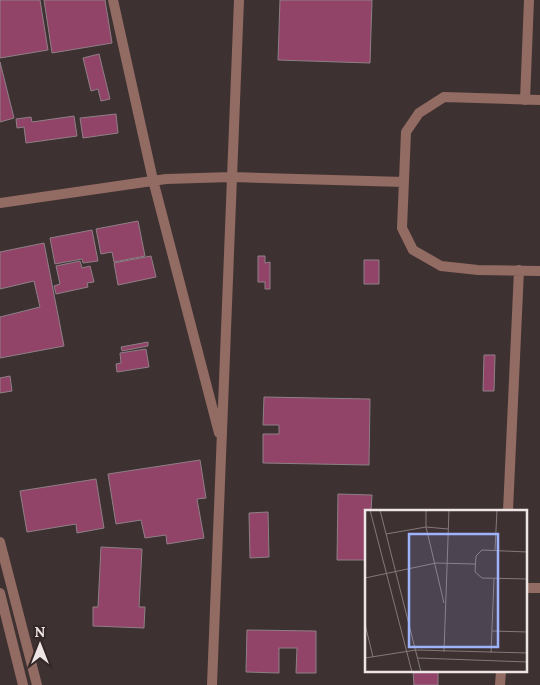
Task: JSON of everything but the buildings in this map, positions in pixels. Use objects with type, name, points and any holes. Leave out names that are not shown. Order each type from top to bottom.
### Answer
[{"type":"street","points":[[113,0],[153,180],[221,444]]},
{"type":"street","points":[[212,685],[239,0]]},
{"type":"street","points":[[525,100],[528,0]]},
{"type":"street","points":[[540,100],[444,97],[419,113],[406,132],[402,228],[413,250],[441,266],[478,270],[540,271]]},
{"type":"street","points":[[0,202],[166,178],[232,177],[404,182]]},
{"type":"street","points":[[508,510],[519,270]]},
{"type":"street","points":[[0,542],[37,685]]},
{"type":"street","points":[[0,594],[23,685]]},
{"type":"street","points":[[500,685],[501,672]]}]
